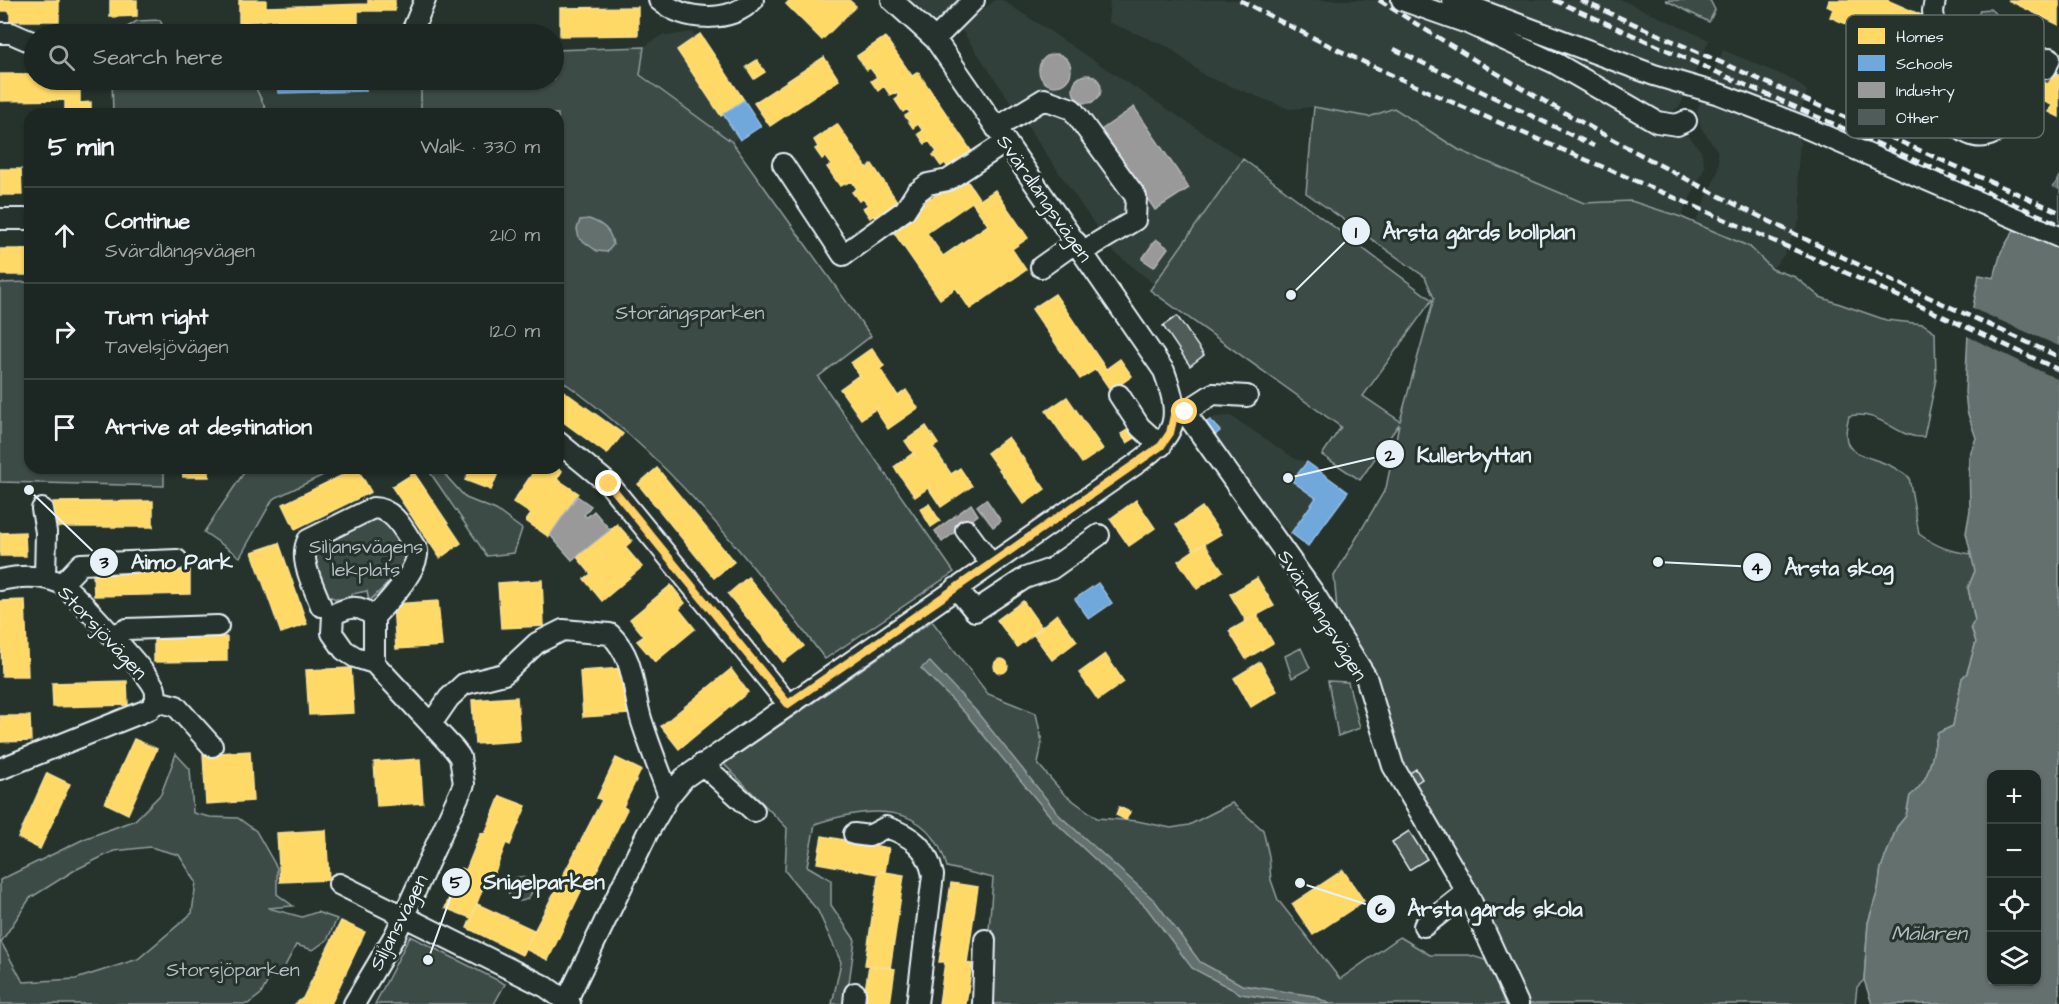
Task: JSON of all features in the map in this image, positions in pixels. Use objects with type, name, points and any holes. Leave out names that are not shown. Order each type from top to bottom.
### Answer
[{"type":"street","points":[[415,24],[425,0]]},
{"type":"street","points":[[659,0],[677,12],[702,17],[732,12],[753,0]]},
{"type":"street","name":"Svärdlångsvägen","points":[[892,0],[935,39],[1164,371],[1180,411],[1313,592],[1366,677],[1393,766],[1467,892],[1518,1004]]},
{"type":"street","points":[[935,39],[974,0]]},
{"type":"street","points":[[1402,0],[1470,24],[1555,63],[1657,122],[1677,125],[1686,121]]},
{"type":"street","points":[[1453,0],[1654,75],[1719,94],[1802,126],[2059,237]]},
{"type":"street","points":[[1933,15],[1932,10],[1935,0]]},
{"type":"street","points":[[0,33],[11,33],[24,39]]},
{"type":"street","points":[[783,164],[843,255],[905,210],[916,193],[928,184],[948,180],[1044,99],[1072,109],[1136,197],[1135,220],[1041,267]]},
{"type":"street","points":[[0,219],[24,219]]},
{"type":"street","points":[[339,884],[546,987],[567,1003],[642,844],[669,796],[702,764],[1161,446],[1180,411],[1213,394],[1247,396]]},
{"type":"street","points":[[1119,395],[1140,427],[1161,446]]},
{"type":"street","points":[[564,447],[615,491],[788,704]]},
{"type":"street","points":[[321,606],[305,562],[304,548],[308,540],[373,508],[390,511],[417,550],[418,556],[400,588],[374,617],[374,663]]},
{"type":"street","points":[[42,509],[54,581],[81,564],[177,560]]},
{"type":"street","points":[[966,530],[991,564]]},
{"type":"street","points":[[956,588],[975,611],[1025,578],[1052,569],[1099,536]]},
{"type":"street","name":"Storsjövägen","points":[[0,580],[54,581],[112,636],[155,688],[156,701]]},
{"type":"street","name":"Siljansvägen","points":[[354,1004],[402,917],[464,784],[460,757],[374,663],[355,657],[344,650],[332,633],[333,615],[346,608],[365,608],[374,617]]},
{"type":"street","points":[[112,636],[127,629],[218,626]]},
{"type":"street","points":[[431,724],[449,698],[464,684],[504,674],[537,643],[562,630],[610,634],[624,648],[631,666],[642,722],[669,796]]},
{"type":"street","points":[[0,769],[150,709],[156,701],[176,706],[212,746]]},
{"type":"street","points":[[702,764],[754,811]]},
{"type":"street","points":[[854,834],[869,836],[886,827],[916,841],[930,862],[933,875],[917,1004]]},
{"type":"street","points":[[1424,926],[1467,892]]},
{"type":"street","points":[[983,1004],[985,940]]},
{"type":"shaded area","points":[[910,0],[960,0],[938,26]]},
{"type":"shaded area","points":[[995,0],[1002,0],[1243,159],[1154,284],[1113,251],[960,28]]},
{"type":"shaded area","points":[[1110,0],[1622,0],[1709,40],[1680,106],[1669,114],[1635,115],[1674,136],[1689,136],[1701,151],[1705,167],[1681,217],[1631,201],[1584,203],[1459,150],[1394,108],[1369,117],[1314,107],[1289,109],[1205,76],[1169,47],[1108,22]]},
{"type":"shaded area","points":[[692,32],[696,37],[700,34],[761,126],[740,140],[738,137],[732,142],[640,75],[644,47],[664,34],[668,36]]},
{"type":"shaded area","points":[[1723,50],[1794,80],[1807,91],[1796,131],[1800,142],[1797,178],[1801,194],[1800,219],[1784,255],[1772,269],[1750,247],[1695,223],[1717,174],[1719,162],[1717,150],[1701,128],[1697,110]]},
{"type":"shaded area","points":[[257,90],[421,90],[421,108],[265,108]]},
{"type":"shaded area","points":[[1231,416],[1295,459],[1307,462],[1348,492],[1308,546],[1276,521],[1238,464],[1204,424],[1215,417]]},
{"type":"green space","points":[[1665,0],[1710,0],[1715,10],[1709,22]]},
{"type":"green space","points":[[1990,9],[1997,15],[1978,15],[1980,10]]},
{"type":"green space","points":[[160,20],[162,24],[132,24],[137,21]]},
{"type":"green space","name":"Storängsparken","points":[[644,47],[640,75],[732,142],[871,336],[818,377],[954,572],[825,659],[734,545],[669,473],[597,407],[564,382],[564,108],[421,108],[421,90],[564,90],[564,50]]},
{"type":"green space","points":[[112,90],[257,90],[265,108],[113,108]]},
{"type":"green space","points":[[1314,107],[1369,117],[1394,108],[1459,150],[1584,203],[1631,201],[1681,217],[1750,247],[1772,269],[1795,277],[1820,297],[1886,320],[1923,324],[1935,332],[1936,379],[1924,437],[1905,434],[1880,420],[1861,415],[1849,416],[1846,437],[1848,444],[1858,453],[1891,466],[1909,477],[1919,534],[1944,548],[1973,554],[1975,571],[1968,588],[1975,620],[1971,627],[1976,642],[1967,673],[1962,678],[1953,726],[1938,733],[1923,783],[1910,796],[1906,816],[1897,827],[1881,868],[1878,890],[1868,923],[1864,980],[1857,987],[1855,1004],[990,1004],[988,943],[993,878],[947,867],[938,845],[926,829],[912,819],[876,812],[835,818],[815,824],[807,866],[831,880],[831,905],[855,940],[846,1004],[832,1004],[841,962],[818,911],[785,871],[787,828],[724,764],[932,621],[988,694],[1036,713],[1042,742],[1038,764],[1064,794],[1097,818],[1137,821],[1171,828],[1189,825],[1232,803],[1263,830],[1269,856],[1271,880],[1278,900],[1340,979],[1400,937],[1430,955],[1469,955],[1508,967],[1401,766],[1373,681],[1337,609],[1334,576],[1386,488],[1399,424],[1360,480],[1322,455],[1341,427],[1150,290],[1243,159],[1432,300],[1363,396],[1400,421],[1434,298],[1425,277],[1306,193]]},
{"type":"green space","points":[[24,282],[24,474],[164,474],[164,486],[0,482],[0,283]]},
{"type":"green space","points":[[243,474],[325,474],[273,499],[240,557],[204,532]]},
{"type":"green space","points":[[431,474],[444,474],[466,498],[496,510],[522,529],[514,553],[487,556]]},
{"type":"green space","name":"Siljansvägens lekplats","points":[[374,518],[381,520],[391,528],[405,549],[406,555],[399,570],[369,601],[367,591],[352,594],[352,601],[329,596],[319,584],[314,555],[317,544]]},
{"type":"green space","points":[[1301,648],[1310,668],[1292,678],[1285,656]]},
{"type":"green space","points":[[1328,681],[1348,682],[1360,728],[1338,736]]},
{"type":"green space","name":"Storsjöparken","points":[[176,754],[190,769],[193,813],[210,817],[238,818],[256,831],[277,868],[277,894],[293,906],[268,908],[302,917],[317,912],[337,919],[327,940],[313,950],[296,945],[284,968],[269,979],[261,994],[248,1004],[0,1004],[0,880],[84,839],[135,820],[161,794]],"holes":[[[150,847],[179,855],[196,882],[192,913],[138,959],[76,979],[23,982],[1,942],[30,898],[75,870],[114,851]]]},
{"type":"green space","points":[[520,877],[525,878],[531,884],[531,894],[525,900],[520,901],[515,900],[509,894],[508,889],[509,884],[515,878]]},
{"type":"green space","points":[[410,936],[505,984],[494,1004],[375,1004]]},
{"type":"water","name":"Mälaren","points":[[2059,176],[2059,1004],[1872,1004],[1864,980],[1868,923],[1878,890],[1881,868],[1897,827],[1906,816],[1910,796],[1923,783],[1938,733],[1953,726],[1962,678],[1967,673],[1976,642],[1971,627],[1975,620],[1968,588],[1975,571],[1966,533],[1970,510],[1969,457],[1976,438],[1967,411],[1965,392],[1968,334],[1979,275],[1994,278],[2001,252],[2014,230],[2056,183]]},
{"type":"water","points":[[589,219],[602,225],[610,235],[613,245],[607,252],[597,251],[579,238],[577,229],[580,220]]},
{"type":"water","points":[[930,662],[976,711],[1060,816],[1155,901],[1200,962],[1242,985],[1314,996],[1330,1004],[1308,1004],[1241,994],[1192,968],[1146,907],[1054,821],[967,715],[921,668]]},
{"type":"pier","points":[[2050,186],[2059,190],[2059,246],[2019,221]]},
{"type":"pier","points":[[1969,307],[2059,346],[2059,380],[1965,335]]},
{"type":"building: Homes","points":[[0,0],[59,0],[59,21],[10,21],[10,11],[0,11]]},
{"type":"building: Homes","points":[[110,0],[137,0],[137,16],[110,17]]},
{"type":"building: Homes","points":[[239,0],[266,0],[266,7],[368,4],[368,0],[395,0],[395,11],[358,11],[358,24],[277,24],[277,19],[239,23]]},
{"type":"building: Homes","points":[[790,0],[849,0],[856,6],[822,40],[786,4]]},
{"type":"building: Homes","points":[[1829,0],[1887,0],[1921,15],[1846,15],[1846,24],[1830,17],[1833,9],[1827,6]]},
{"type":"building: Homes","points":[[2008,0],[2059,0],[2059,25],[2044,18],[2044,15],[2039,15]]},
{"type":"building: Homes","points":[[638,7],[638,35],[564,36],[564,24],[560,24],[560,8]]},
{"type":"building: Homes","points":[[700,34],[744,100],[721,116],[677,50]]},
{"type":"building: Homes","points":[[885,37],[912,76],[918,72],[974,155],[950,171],[945,163],[941,166],[933,155],[937,152],[929,141],[925,144],[918,134],[923,131],[918,124],[913,128],[905,116],[910,113],[907,109],[903,112],[895,100],[899,97],[896,92],[890,95],[884,86],[878,91],[871,81],[877,77],[870,68],[867,70],[857,56]]},
{"type":"building: Homes","points":[[824,57],[839,80],[770,126],[754,103]]},
{"type":"building: Homes","points":[[757,60],[765,72],[754,79],[746,67]]},
{"type":"building: Homes","points":[[2044,68],[2059,75],[2059,117],[2049,112],[2052,105],[2044,102]]},
{"type":"building: Homes","points":[[0,74],[24,74],[24,90],[80,90],[80,103],[91,102],[91,108],[65,108],[65,100],[0,101]]},
{"type":"building: Homes","points":[[837,124],[867,168],[872,164],[901,207],[878,222],[874,215],[870,218],[863,208],[868,205],[863,199],[859,201],[852,192],[857,189],[852,181],[840,186],[827,167],[831,165],[825,157],[822,159],[815,149],[818,147],[814,140]]},
{"type":"building: Homes","points":[[0,169],[21,169],[22,195],[0,195]]},
{"type":"building: Homes","points":[[964,176],[980,200],[995,190],[1028,238],[1012,249],[1026,270],[970,309],[956,288],[940,299],[890,227],[926,202],[921,195],[926,192],[931,198]],"holes":[[[972,202],[988,225],[943,256],[927,233]]]},
{"type":"building: Homes","points":[[0,249],[24,249],[24,275],[0,275]]},
{"type":"building: Homes","points":[[1055,294],[1106,369],[1120,359],[1132,376],[1111,391],[1096,369],[1080,379],[1032,309]]},
{"type":"building: Homes","points":[[872,348],[884,366],[880,369],[898,396],[906,390],[918,408],[888,429],[876,411],[877,408],[861,419],[840,389],[858,376],[862,379],[851,363]]},
{"type":"building: Homes","points":[[564,391],[623,434],[607,454],[564,422]]},
{"type":"building: Homes","points":[[1067,397],[1103,449],[1082,463],[1046,411]]},
{"type":"building: Homes","points":[[926,426],[938,444],[933,447],[951,474],[960,468],[972,486],[941,507],[929,489],[931,486],[915,497],[894,467],[912,454],[916,457],[905,441]]},
{"type":"building: Homes","points":[[1132,427],[1138,436],[1127,443],[1121,434]]},
{"type":"building: Homes","points":[[1008,437],[1045,489],[1024,504],[987,453]]},
{"type":"building: Homes","points":[[657,468],[734,562],[714,578],[638,484]]},
{"type":"building: Homes","points":[[183,474],[209,474],[209,477],[183,477]]},
{"type":"building: Homes","points":[[345,474],[360,474],[371,492],[295,529],[283,504]]},
{"type":"building: Homes","points":[[415,474],[461,543],[440,558],[392,487]]},
{"type":"building: Homes","points":[[468,474],[498,474],[491,490],[465,480]]},
{"type":"building: Homes","points":[[532,474],[560,474],[557,479],[578,493],[549,537],[526,521],[531,514],[513,502]]},
{"type":"building: Homes","points":[[1136,500],[1155,528],[1129,546],[1110,519]]},
{"type":"building: Homes","points":[[153,501],[153,527],[53,527],[53,502]]},
{"type":"building: Homes","points":[[929,504],[940,521],[931,527],[920,509]]},
{"type":"building: Homes","points":[[1202,507],[1221,534],[1194,550],[1176,525]]},
{"type":"building: Homes","points":[[617,524],[632,541],[625,547],[642,567],[602,601],[584,579],[591,574],[577,557]]},
{"type":"building: Homes","points":[[25,532],[26,556],[0,556],[0,533]]},
{"type":"building: Homes","points":[[279,543],[307,624],[281,633],[252,552]]},
{"type":"building: Homes","points":[[1204,543],[1223,571],[1197,589],[1178,561]]},
{"type":"building: Homes","points":[[190,570],[190,594],[94,596],[93,572]]},
{"type":"building: Homes","points":[[748,577],[804,646],[783,662],[728,594]]},
{"type":"building: Homes","points":[[1257,578],[1274,606],[1246,621],[1230,594]]},
{"type":"building: Homes","points":[[542,580],[544,626],[501,628],[498,583]]},
{"type":"building: Homes","points":[[671,585],[685,603],[679,609],[695,629],[655,662],[637,641],[644,636],[630,619]]},
{"type":"building: Homes","points":[[25,600],[28,676],[2,676],[0,601]]},
{"type":"building: Homes","points":[[438,601],[442,646],[396,649],[393,604]]},
{"type":"building: Homes","points":[[1023,601],[1042,628],[1017,647],[997,620]]},
{"type":"building: Homes","points":[[1057,614],[1077,641],[1052,660],[1033,634]]},
{"type":"building: Homes","points":[[1257,615],[1273,643],[1246,659],[1229,631]]},
{"type":"building: Homes","points":[[227,637],[227,661],[154,662],[154,638]]},
{"type":"building: Homes","points":[[1105,654],[1124,682],[1098,700],[1079,673]]},
{"type":"building: Homes","points":[[1001,659],[1006,661],[1008,666],[1006,671],[1001,673],[996,671],[994,666],[996,661]]},
{"type":"building: Homes","points":[[1260,662],[1277,691],[1251,707],[1234,678]]},
{"type":"building: Homes","points":[[351,668],[354,713],[309,715],[306,670]]},
{"type":"building: Homes","points":[[625,668],[629,714],[583,717],[580,671]]},
{"type":"building: Homes","points":[[731,669],[748,692],[679,749],[661,726]]},
{"type":"building: Homes","points":[[127,681],[128,705],[53,707],[52,683]]},
{"type":"building: Homes","points":[[517,697],[520,741],[475,744],[472,700]]},
{"type":"building: Homes","points":[[0,716],[30,716],[31,741],[0,742]]},
{"type":"building: Homes","points":[[134,739],[157,749],[128,814],[105,803]]},
{"type":"building: Homes","points":[[250,751],[253,801],[206,804],[203,754]]},
{"type":"building: Homes","points":[[616,758],[641,770],[623,807],[627,809],[589,887],[584,885],[548,960],[525,949],[602,800],[597,798]]},
{"type":"building: Homes","points":[[420,759],[423,803],[377,806],[374,762]]},
{"type":"building: Homes","points":[[47,773],[70,784],[40,849],[18,838]]},
{"type":"building: Homes","points":[[500,796],[526,806],[510,845],[506,843],[491,882],[486,880],[471,918],[445,908],[461,868],[466,870],[481,833],[485,834]]},
{"type":"building: Homes","points":[[1119,807],[1130,812],[1126,820],[1116,815]]},
{"type":"building: Homes","points":[[326,830],[329,880],[280,882],[277,833]]},
{"type":"building: Homes","points":[[822,836],[889,848],[885,872],[879,871],[879,874],[817,863]]},
{"type":"building: Homes","points":[[1343,870],[1364,901],[1313,935],[1292,904]]},
{"type":"building: Homes","points":[[879,871],[904,875],[890,969],[865,965]]},
{"type":"building: Homes","points":[[951,883],[978,887],[967,963],[972,964],[966,1004],[939,1004],[945,962],[939,962]]},
{"type":"building: Homes","points":[[477,904],[534,930],[522,955],[467,928]]},
{"type":"building: Homes","points":[[341,921],[365,932],[331,1004],[295,1004],[303,998]]},
{"type":"building: Homes","points":[[869,965],[895,969],[890,1004],[863,1004]]},
{"type":"building: Schools","points":[[278,90],[366,90],[366,91],[278,93]]},
{"type":"building: Schools","points":[[744,100],[761,126],[740,140],[723,114]]},
{"type":"building: Schools","points":[[1210,420],[1220,431],[1214,436],[1204,424]]},
{"type":"building: Schools","points":[[1307,462],[1348,492],[1308,546],[1291,533],[1316,498],[1292,481]]},
{"type":"building: Schools","points":[[1098,583],[1112,603],[1089,619],[1075,599]]},
{"type":"building: Industry","points":[[1055,54],[1066,59],[1071,70],[1066,81],[1055,86],[1044,81],[1039,70],[1044,59]]},
{"type":"building: Industry","points":[[1087,75],[1097,79],[1101,89],[1097,99],[1087,103],[1077,99],[1073,89],[1077,79]]},
{"type":"building: Industry","points":[[1134,107],[1189,188],[1155,210],[1101,130]]},
{"type":"building: Industry","points":[[1156,239],[1168,248],[1154,267],[1142,259]]},
{"type":"building: Industry","points":[[577,496],[591,506],[584,515],[587,517],[594,511],[610,530],[572,560],[550,535]]},
{"type":"building: Industry","points":[[986,499],[1001,521],[993,527],[977,506]]},
{"type":"building: Industry","points":[[971,504],[978,515],[942,542],[935,531]]},
{"type":"building: Other","points":[[1177,316],[1204,355],[1190,366],[1163,326]]},
{"type":"building: Other","points":[[1416,769],[1422,779],[1413,785],[1407,775]]},
{"type":"building: Other","points":[[1409,831],[1427,859],[1409,870],[1392,842]]},
{"type":"railway","points":[[1240,0],[1397,78],[1814,259],[2059,370]]},
{"type":"railway","points":[[1379,0],[1532,94],[1689,180],[1828,250],[2059,357]]},
{"type":"railway","points":[[1554,0],[1846,130]]},
{"type":"railway","points":[[1580,0],[1846,118]]},
{"type":"railway","points":[[1394,49],[1594,146]]},
{"type":"railway","points":[[1865,138],[2059,224]]},
{"type":"railway","points":[[1892,138],[2059,212]]},
{"type":"place","name":"Årsta gårds bollplan","points":[[1291,295]]},
{"type":"place","name":"Kullerbyttan","points":[[1288,478]]},
{"type":"place","name":"Aimo Park","points":[[29,490]]},
{"type":"place","name":"Årsta skog","points":[[1658,562]]},
{"type":"place","name":"Årsta gårds skola","points":[[1300,883]]},
{"type":"place","name":"Snigelparken","points":[[428,960]]},
{"type":"route","points":[[609,484],[788,704],[1161,446],[1170,433],[1175,411],[1185,412]]}]
